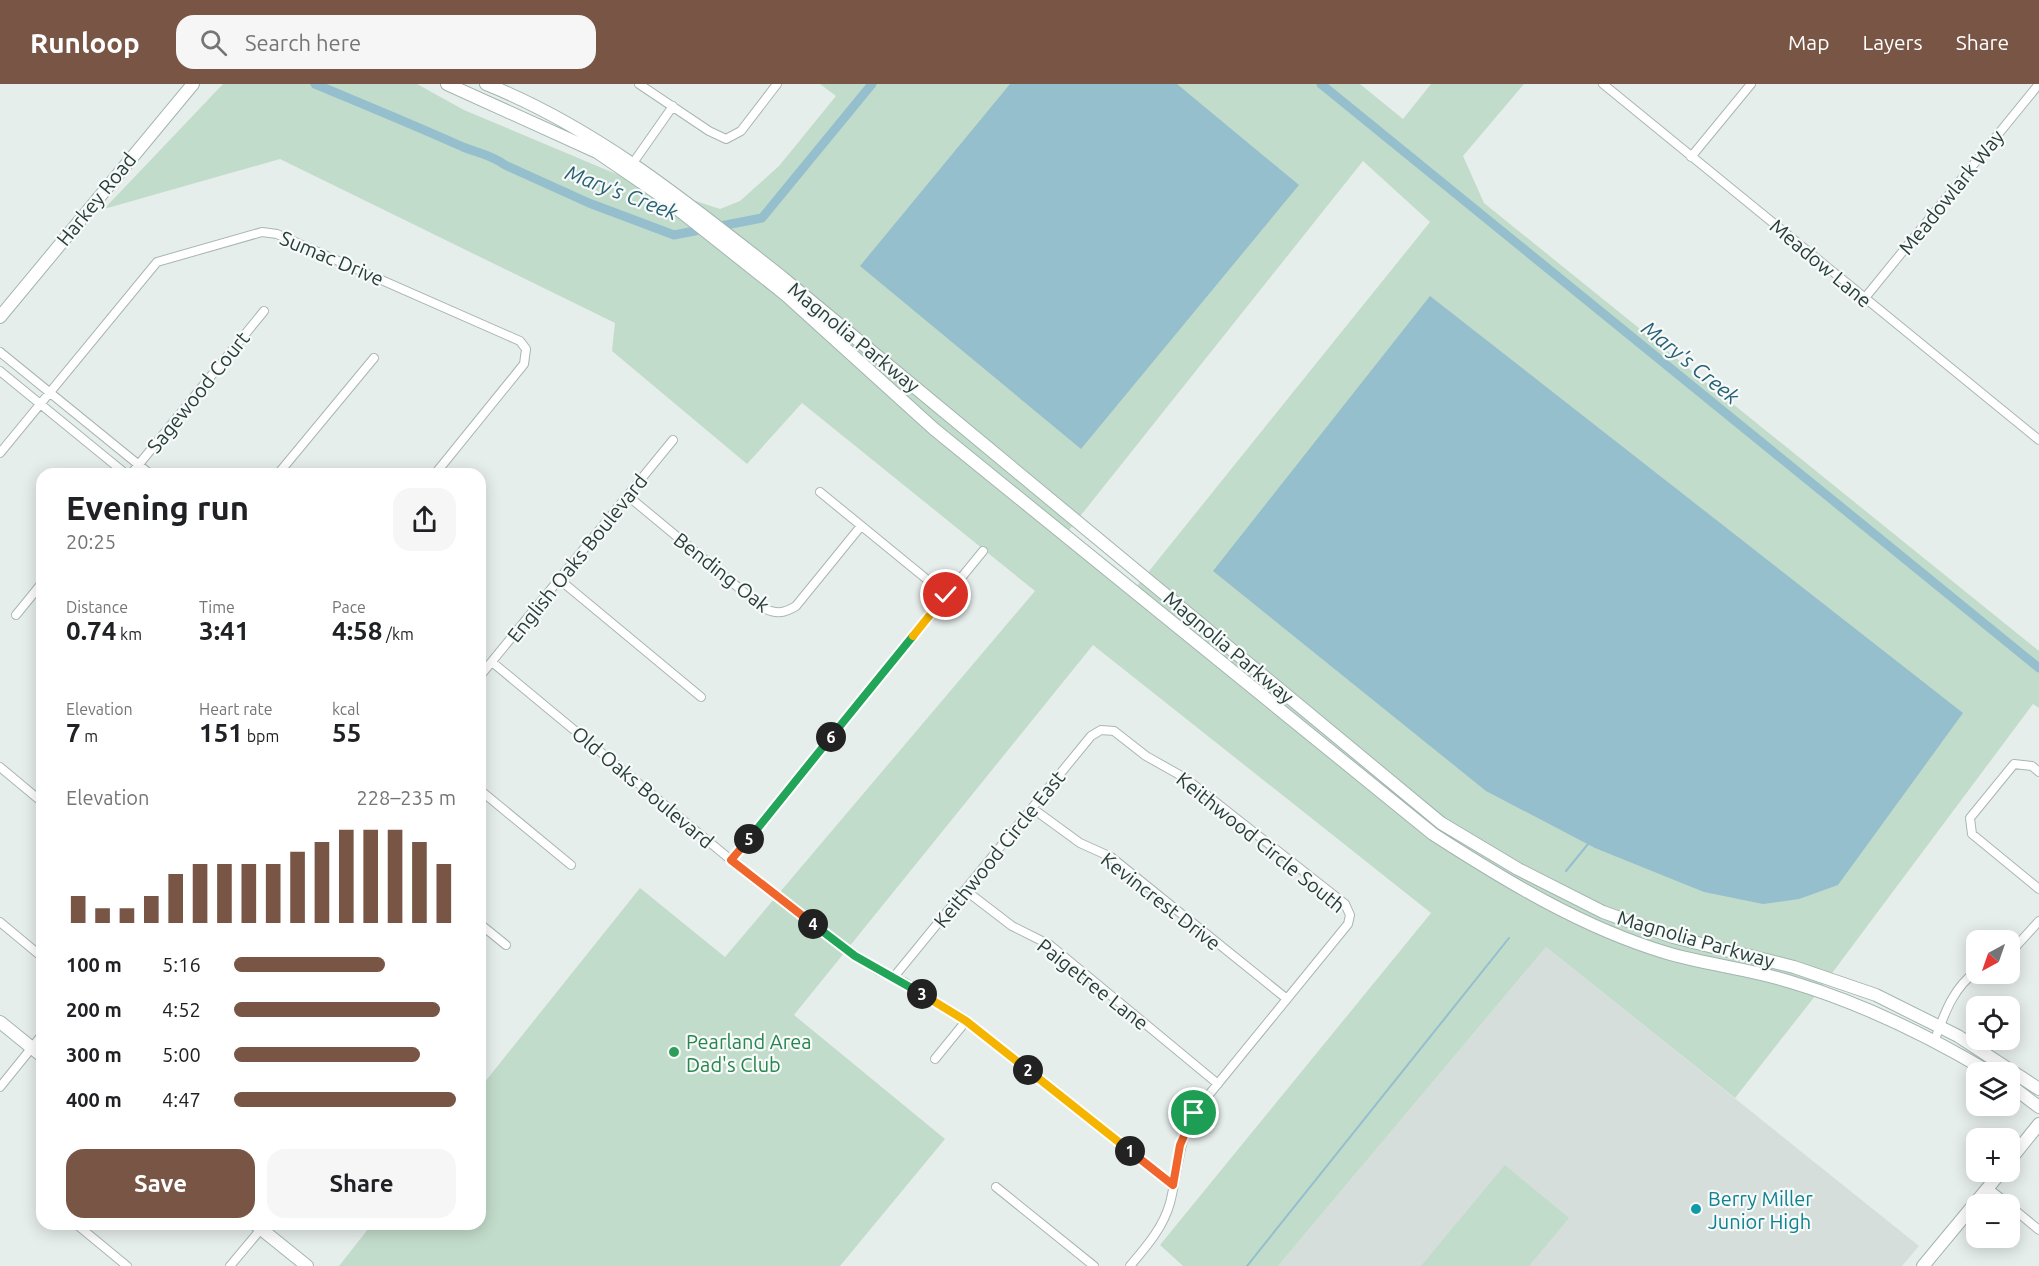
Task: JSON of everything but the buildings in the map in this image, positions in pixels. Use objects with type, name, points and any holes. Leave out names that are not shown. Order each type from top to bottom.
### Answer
[{"type":"street","name":"Harkey Road","points":[[0,316],[139,146],[193,84]]},
{"type":"street","name":"Magnolia Parkway","points":[[447,84],[597,152],[678,202]]},
{"type":"street","name":"Magnolia Parkway","points":[[486,84],[562,119],[633,163],[678,202],[1035,486],[1441,823],[1518,869],[1603,912],[1673,937],[1794,967],[1876,995],[1940,1027],[2039,1089]]},
{"type":"street","points":[[639,84],[709,131],[726,139],[741,131],[777,84]]},
{"type":"street","name":"Meadow Lane","points":[[1603,84],[1864,299],[2039,439]]},
{"type":"street","points":[[1691,157],[1751,84]]},
{"type":"street","name":"Meadowlark Way","points":[[1864,299],[2039,84]]},
{"type":"street","points":[[633,163],[673,106]]},
{"type":"street","name":"Sumac Drive","points":[[0,453],[157,262],[262,232],[277,234],[520,341],[526,349],[524,364],[440,468]]},
{"type":"street","name":"Magnolia Parkway","points":[[762,269],[934,429],[1448,843],[1509,883],[1619,934],[1667,953],[1791,981],[1868,1009],[1971,1062]]},
{"type":"street","name":"Sagewood Court","points":[[136,468],[264,311]]},
{"type":"street","points":[[0,352],[143,468]]},
{"type":"street","points":[[283,468],[374,358]]},
{"type":"street","points":[[0,372],[119,468]]},
{"type":"street","name":"English Oaks Boulevard","points":[[486,669],[673,440]]},
{"type":"street","points":[[1023,501],[1035,486]]},
{"type":"street","points":[[820,492],[946,595]]},
{"type":"street","name":"Bending Oak","points":[[627,496],[763,608],[775,614],[786,613],[796,606],[861,526]]},
{"type":"street","points":[[731,860],[983,551]]},
{"type":"street","points":[[560,580],[701,697]]},
{"type":"street","points":[[16,615],[36,590]]},
{"type":"street","points":[[1150,604],[1161,590]]},
{"type":"street","name":"Old Oaks Boulevard","points":[[492,662],[731,860],[855,956],[966,1021],[1173,1185]]},
{"type":"street","name":"Keithwood Circle East","points":[[893,978],[1091,736],[1101,730],[1109,729]]},
{"type":"street","name":"Keithwood Circle South","points":[[1109,729],[1146,756],[1185,778],[1345,904],[1350,917],[1348,924],[1287,999]]},
{"type":"street","points":[[2036,769],[2014,764],[1970,818],[1972,834],[2039,889]]},
{"type":"street","points":[[0,767],[36,797]]},
{"type":"street","points":[[486,795],[571,865]]},
{"type":"street","name":"Kevincrest Drive","points":[[1032,808],[1080,843],[1111,857],[1287,999]]},
{"type":"street","points":[[1448,843],[1455,831]]},
{"type":"street","name":"Paigetree Lane","points":[[965,890],[1012,926],[1050,945],[1218,1084]]},
{"type":"street","points":[[1619,934],[1625,920]]},
{"type":"street","points":[[2020,942],[2039,921]]},
{"type":"street","points":[[0,922],[36,952]]},
{"type":"street","points":[[486,929],[506,945]]},
{"type":"street","points":[[1934,1042],[1955,992],[1966,979]]},
{"type":"street","points":[[1130,1266],[1151,1240],[1166,1215],[1186,1129],[1218,1084],[1287,999]]},
{"type":"street","points":[[935,1059],[966,1021]]},
{"type":"street","points":[[0,1022],[36,1051]]},
{"type":"street","points":[[0,1087],[36,1042]]},
{"type":"street","points":[[2020,1093],[2039,1107]]},
{"type":"street","points":[[2020,1148],[2039,1124]]},
{"type":"street","points":[[1923,1266],[1993,1182]]},
{"type":"street","points":[[996,1187],[1094,1266]]},
{"type":"street","points":[[1988,1188],[1995,1194]]},
{"type":"street","points":[[2020,1214],[2039,1230]]},
{"type":"street","points":[[83,1230],[127,1266]]},
{"type":"street","points":[[230,1266],[255,1230]]},
{"type":"street","points":[[263,1230],[307,1266]]},
{"type":"shaded area","points":[[1546,947],[1919,1246],[1902,1266],[1278,1266]]},
{"type":"green space","points":[[223,84],[417,84],[464,110],[621,176],[720,209],[740,201],[779,166],[836,96],[820,84],[1360,84],[1403,119],[1431,84],[1524,84],[1463,156],[1484,203],[2039,651],[2039,708],[2033,704],[1812,1000],[1735,1098],[1546,947],[1278,1266],[1183,1266],[1160,1245],[1431,913],[1093,645],[794,1015],[945,1139],[840,1266],[339,1266],[367,1230],[486,1230],[486,1080],[640,888],[725,957],[1035,591],[802,403],[747,464],[612,351],[615,323],[280,159],[104,209]],"holes":[[[1363,161],[1430,222],[1129,596],[1062,539]]]},
{"type":"green space","points":[[1505,1165],[1569,1218],[1529,1266],[1421,1266]]},
{"type":"water","points":[[1010,84],[1177,84],[1299,185],[1081,449],[860,266]]},
{"type":"water","points":[[1430,296],[1963,713],[1838,885],[1799,899],[1763,904],[1704,892],[1595,848],[1486,791],[1213,571]]},
{"type":"waterway","name":"Mary's Creek","points":[[315,84],[463,147],[490,156],[589,203],[674,235],[762,218],[872,84]]},
{"type":"waterway","name":"Mary's Creek","points":[[1321,84],[2039,668]]},
{"type":"waterway","points":[[1566,871],[1588,844]]},
{"type":"waterway","points":[[1247,1266],[1509,938]]},
{"type":"place","name":"Pearland Area Dad's Club","points":[[674,1052]]},
{"type":"place","name":"Berry Miller Junior High","points":[[1696,1209]]},
{"type":"route","points":[[946,595],[731,860],[855,956],[879,971],[904,982],[966,1021],[1173,1185],[1180,1145],[1194,1113]]}]
